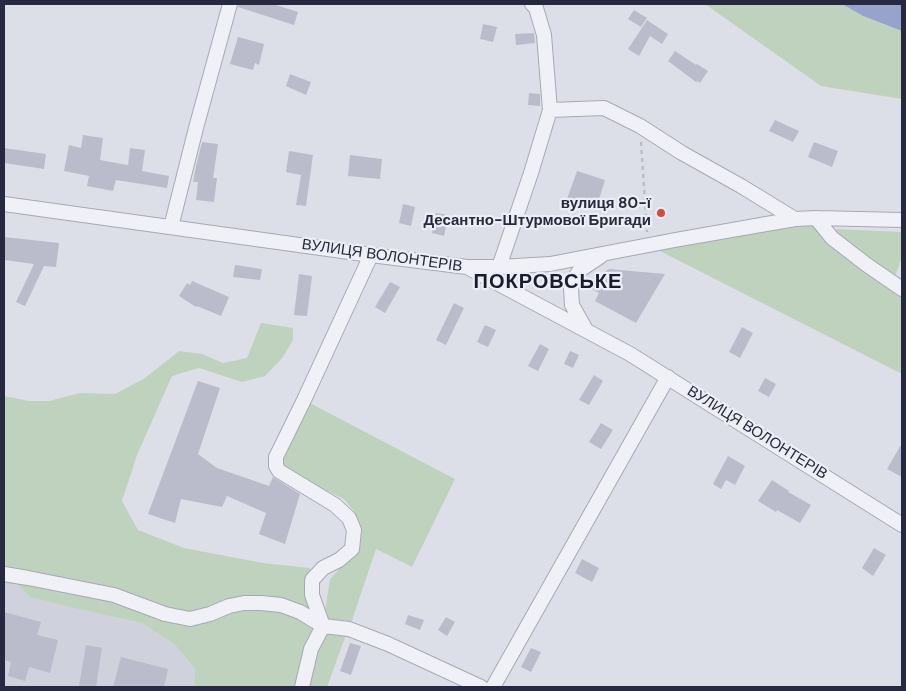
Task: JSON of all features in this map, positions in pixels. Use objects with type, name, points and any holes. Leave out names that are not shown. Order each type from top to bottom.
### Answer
[{"type":"street","points":[[171,227],[230,4]]},
{"type":"street","points":[[499,268],[550,110],[544,35],[536,8],[532,4]]},
{"type":"street","points":[[550,110],[604,108],[640,126],[682,153],[795,219]]},
{"type":"street","name":"ВУЛИЦЯ ВОЛОНТЕРІВ","points":[[4,204],[468,267],[630,354],[902,525]]},
{"type":"street","points":[[816,218],[832,238],[867,266],[902,289]]},
{"type":"street","points":[[468,267],[499,268],[550,264],[795,219],[902,220]]},
{"type":"street","points":[[586,330],[572,305],[571,288],[580,270],[605,253]]},
{"type":"street","points":[[302,687],[311,649],[323,626],[312,595],[312,580],[323,568],[339,560],[352,549],[354,530],[348,518],[335,505],[279,472],[276,466],[276,456],[371,255]]},
{"type":"street","points":[[493,687],[668,377]]},
{"type":"street","points":[[4,574],[114,595],[166,614],[190,619],[244,603],[282,605],[300,612],[323,626],[349,629],[388,644],[481,687]]},
{"type":"path","points":[[640,126],[648,245]]},
{"type":"shaded area","points":[[4,583],[18,585],[31,597],[142,623],[175,645],[195,669],[194,687],[4,687]]},
{"type":"green space","points":[[705,4],[842,4],[863,16],[902,31],[902,99],[821,86]]},
{"type":"green space","points":[[816,218],[832,238],[837,229],[902,232],[902,256],[893,283],[902,289],[902,374],[648,245]]},
{"type":"green space","points":[[261,323],[293,328],[293,340],[283,357],[265,376],[242,382],[199,368],[172,376],[137,455],[122,501],[138,530],[184,548],[263,563],[310,568],[309,595],[316,627],[298,687],[194,687],[195,669],[175,645],[142,623],[30,597],[18,585],[4,583],[4,396],[29,401],[49,401],[80,393],[115,394],[145,378],[179,351],[202,354],[223,363],[247,358]]},
{"type":"green space","points":[[304,400],[455,479],[412,567],[376,549],[349,629],[323,626],[330,579],[353,554],[362,534],[354,511],[344,499],[276,466]]},
{"type":"green space","points":[[325,629],[347,632],[327,687],[306,687],[314,650]]},
{"type":"water","points":[[842,4],[902,4],[902,31],[863,16]]},
{"type":"building","points":[[239,4],[273,4],[298,12],[294,25],[238,7]]},
{"type":"building","points":[[634,10],[647,18],[641,27],[628,19]]},
{"type":"building","points":[[647,20],[668,34],[662,44],[650,36],[639,56],[628,49]]},
{"type":"building","points":[[483,24],[497,27],[493,42],[480,39]]},
{"type":"building","points":[[534,33],[535,43],[516,45],[515,34]]},
{"type":"building","points":[[238,37],[264,44],[259,65],[255,63],[253,70],[230,64]]},
{"type":"building","points":[[675,51],[708,71],[700,83],[668,61]]},
{"type":"building","points":[[290,74],[311,82],[306,95],[286,86]]},
{"type":"building","points":[[529,93],[540,94],[540,106],[528,105]]},
{"type":"building","points":[[775,120],[799,131],[793,142],[769,131]]},
{"type":"building","points":[[83,135],[103,138],[100,160],[128,165],[130,148],[145,150],[142,171],[169,176],[167,188],[116,180],[113,191],[87,186],[89,176],[64,171],[69,145],[81,148]]},
{"type":"building","points":[[202,142],[218,144],[213,178],[217,178],[214,202],[196,200],[198,182],[193,182]]},
{"type":"building","points":[[814,142],[838,151],[832,167],[808,157]]},
{"type":"building","points":[[4,148],[46,154],[44,169],[4,163]]},
{"type":"building","points":[[289,151],[313,155],[306,206],[296,205],[301,175],[286,172]]},
{"type":"building","points":[[350,155],[382,159],[380,179],[348,176]]},
{"type":"building","points":[[577,171],[605,180],[596,209],[567,199]]},
{"type":"building","points":[[403,204],[415,207],[411,226],[399,223]]},
{"type":"building","points":[[436,213],[448,215],[444,236],[432,233]]},
{"type":"building","points":[[4,237],[59,243],[56,267],[44,266],[25,306],[16,302],[34,264],[4,260]]},
{"type":"building","points":[[235,265],[262,269],[260,280],[233,277]]},
{"type":"building","points":[[609,269],[665,274],[636,323],[595,301],[599,293],[592,289],[591,280]]},
{"type":"building","points":[[299,274],[312,276],[307,316],[294,315]]},
{"type":"building","points":[[192,281],[229,297],[221,316],[196,307],[179,296],[187,283],[190,285]]},
{"type":"building","points":[[390,282],[400,287],[385,313],[375,307]]},
{"type":"building","points":[[454,303],[464,308],[446,345],[436,340]]},
{"type":"building","points":[[485,325],[496,330],[488,347],[477,342]]},
{"type":"building","points":[[742,327],[753,333],[740,358],[729,352]]},
{"type":"building","points":[[540,344],[549,349],[538,371],[528,366]]},
{"type":"building","points":[[570,351],[579,355],[573,368],[564,364]]},
{"type":"building","points":[[594,375],[603,381],[589,405],[579,400]]},
{"type":"building","points":[[765,378],[776,384],[769,397],[758,391]]},
{"type":"building","points":[[198,381],[220,388],[198,454],[217,468],[269,486],[273,477],[300,494],[285,544],[259,534],[266,513],[227,496],[222,507],[181,499],[175,523],[148,514]]},
{"type":"building","points":[[601,423],[613,430],[601,449],[589,442]]},
{"type":"building","points":[[902,443],[902,477],[887,469]]},
{"type":"building","points":[[728,456],[745,466],[735,485],[726,480],[721,489],[713,484]]},
{"type":"building","points":[[772,480],[811,505],[800,523],[758,501]]},
{"type":"building","points":[[874,548],[886,555],[873,576],[862,568]]},
{"type":"building","points":[[582,559],[599,568],[592,582],[575,573]]},
{"type":"building","points":[[4,612],[41,622],[37,635],[58,640],[50,673],[29,667],[25,681],[8,676],[11,662],[4,660]]},
{"type":"building","points":[[408,615],[424,620],[420,630],[405,624]]},
{"type":"building","points":[[446,617],[455,622],[447,636],[438,630]]},
{"type":"building","points":[[350,643],[361,646],[351,675],[340,671]]},
{"type":"building","points":[[86,645],[102,648],[96,687],[79,686]]},
{"type":"building","points":[[531,648],[541,652],[531,672],[521,667]]},
{"type":"building","points":[[121,657],[168,669],[164,687],[113,687]]},
{"type":"place","name":"вулиця 80-ї Десантно-Штурмової Бригади","points":[[661,213]]},
{"type":"district","name":"ПОКРОВСЬКЕ","points":[[548,283]]}]
